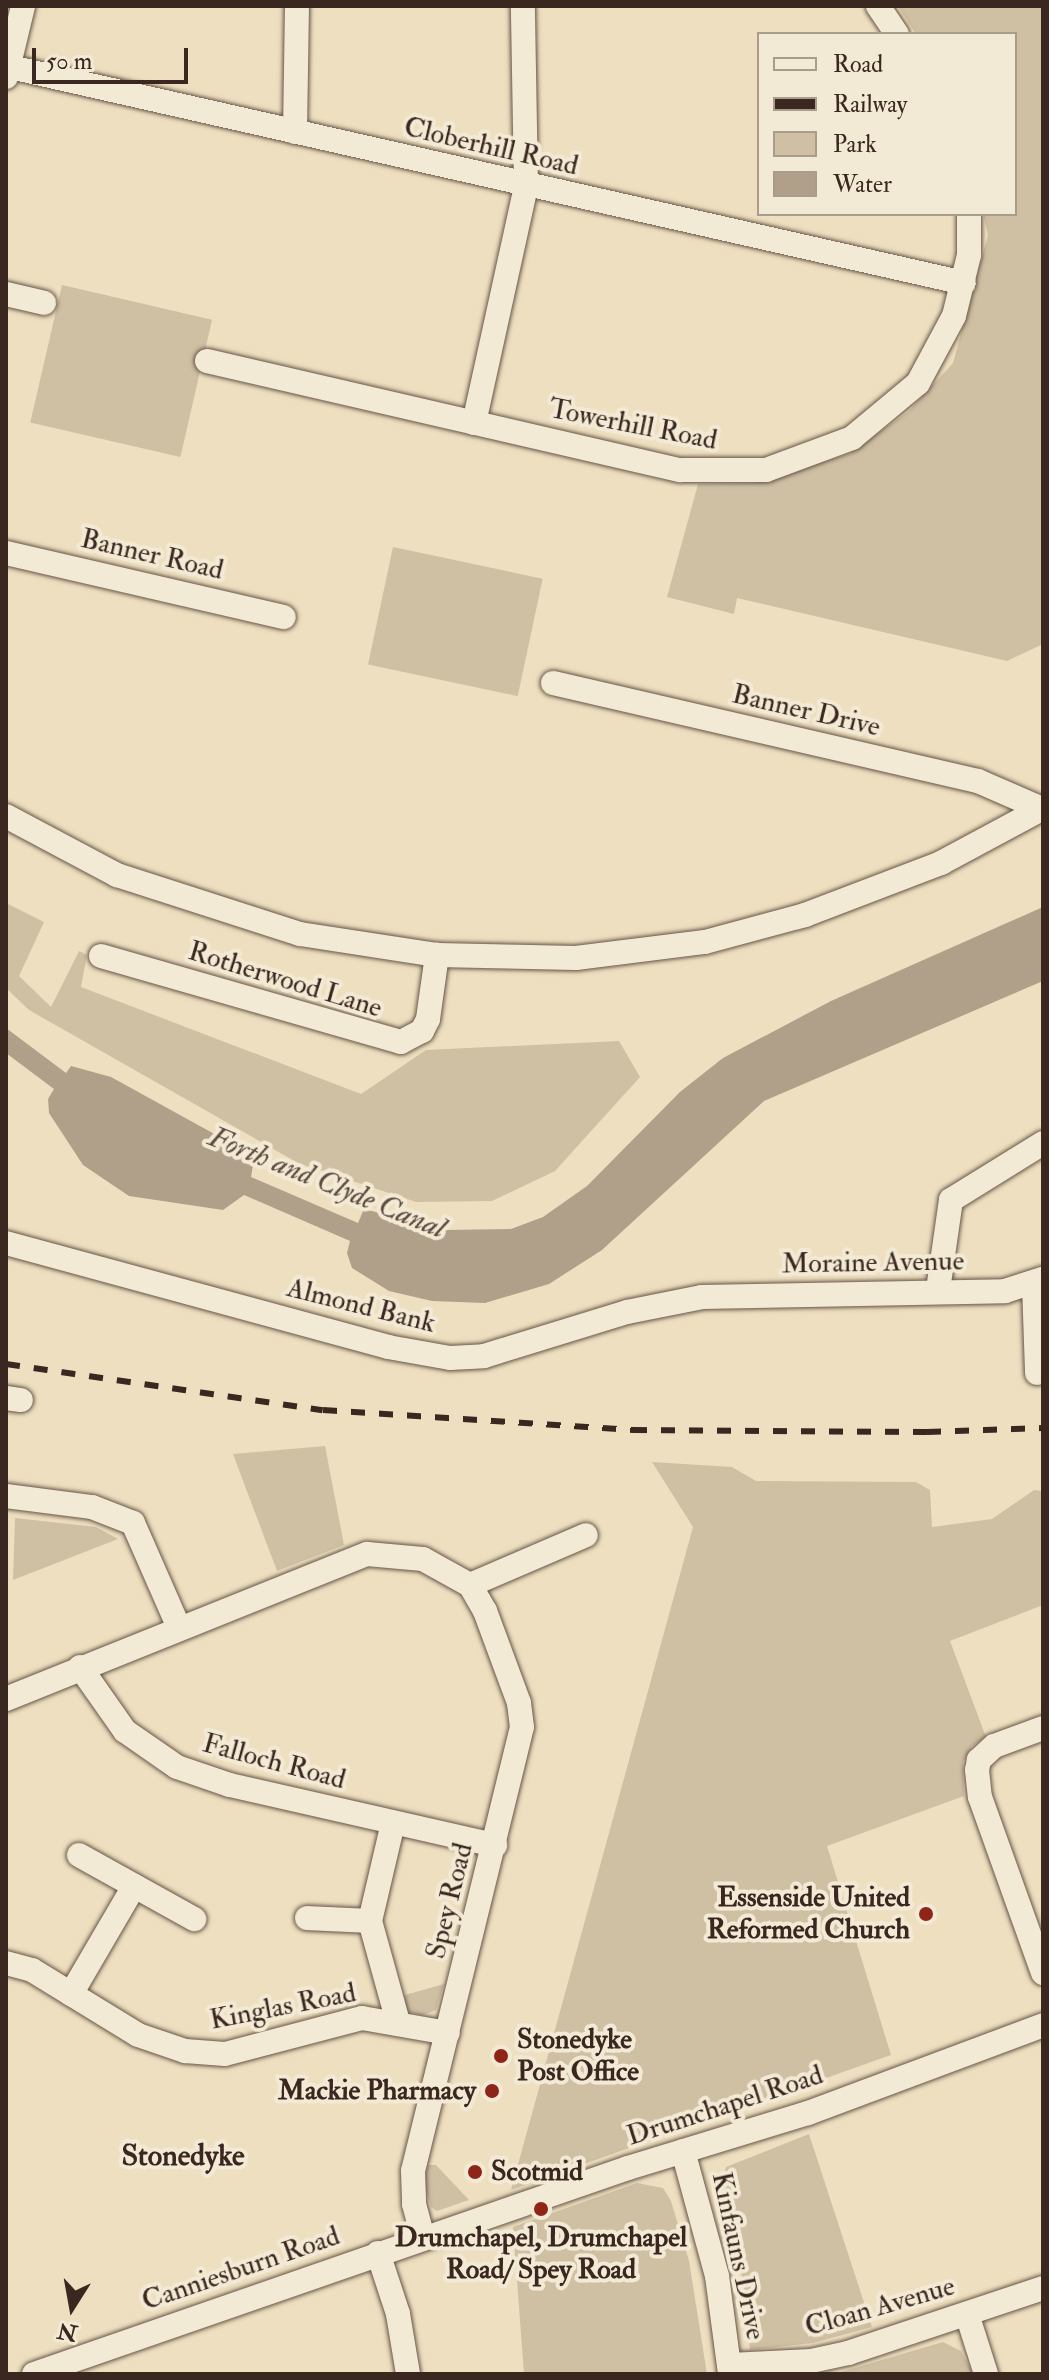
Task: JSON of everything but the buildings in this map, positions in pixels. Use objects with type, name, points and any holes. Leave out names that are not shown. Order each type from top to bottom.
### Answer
[{"type":"street","points":[[7,70],[23,6]]},
{"type":"street","points":[[295,132],[297,6]]},
{"type":"street","points":[[474,423],[526,186],[523,6]]},
{"type":"street","points":[[878,6],[896,32]]},
{"type":"street","name":"Cloberhill Road","points":[[7,70],[964,283]]},
{"type":"street","name":"Towerhill Road","points":[[207,361],[696,473],[789,464],[852,438],[918,383],[945,337],[964,283],[969,216]]},
{"type":"street","points":[[6,294],[44,303]]},
{"type":"street","name":"Banner Road","points":[[6,553],[284,617]]},
{"type":"street","name":"Banner Drive","points":[[553,683],[978,781],[1042,808]]},
{"type":"street","points":[[6,816],[104,868],[172,896],[300,934],[437,955],[576,958],[705,942],[871,893],[974,847],[1042,808]]},
{"type":"street","name":"Rotherwood Lane","points":[[101,956],[401,1042],[422,1031],[428,1019],[437,955]]},
{"type":"street","points":[[938,1290],[945,1211],[951,1200],[1043,1143]]},
{"type":"street","name":"Almond Bank","points":[[6,1243],[388,1347],[450,1358],[484,1356],[627,1312],[702,1297]]},
{"type":"street","points":[[1037,1373],[1039,1282]]},
{"type":"street","name":"Moraine Avenue","points":[[702,1297],[1005,1291],[1039,1282]]},
{"type":"street","points":[[6,1496],[103,1509],[133,1523],[179,1628]]},
{"type":"street","points":[[6,1699],[367,1554],[423,1559],[470,1585],[586,1535]]},
{"type":"street","name":"Spey Road","points":[[423,2238],[414,2204],[413,2171],[522,1727],[519,1703],[470,1585]]},
{"type":"street","name":"Falloch Road","points":[[80,1667],[125,1731],[177,1767],[230,1785],[495,1845]]},
{"type":"street","points":[[1043,1728],[994,1746],[979,1760],[977,1770],[980,1797],[1043,1973]]},
{"type":"street","points":[[393,1823],[370,1921],[398,2022]]},
{"type":"street","points":[[79,1855],[194,1919]]},
{"type":"street","points":[[71,1994],[134,1886]]},
{"type":"street","points":[[307,1918],[370,1921]]},
{"type":"street","name":"Kinglas Road","points":[[6,1963],[32,1970],[138,2035],[209,2054],[362,2018],[448,2033]]},
{"type":"street","name":"Drumchapel Road","points":[[423,2238],[683,2151],[808,2113],[1043,2025]]},
{"type":"street","name":"Kinfauns Drive","points":[[683,2151],[717,2276],[730,2370]]},
{"type":"street","name":"Canniesburn Road","points":[[34,2374],[98,2364],[423,2238]]},
{"type":"street","points":[[378,2253],[398,2314],[408,2374]]},
{"type":"street","name":"Cloan Avenue","points":[[730,2370],[823,2358],[1043,2288]]},
{"type":"street","points":[[967,2314],[986,2374]]},
{"type":"green space","points":[[898,6],[1043,6],[1043,644],[1007,661],[737,598],[734,614],[667,597],[698,484],[755,483],[849,454],[908,412],[953,363],[988,235],[983,216],[1017,216],[1017,32],[915,32]]},
{"type":"green space","points":[[62,285],[212,320],[180,457],[30,422]]},
{"type":"green space","points":[[393,547],[543,579],[518,696],[368,664]]},
{"type":"green space","points":[[6,903],[44,922],[19,976],[51,1007],[79,951],[87,955],[81,987],[361,1094],[426,1050],[619,1041],[640,1077],[555,1171],[492,1201],[416,1202],[298,1163],[29,1010],[6,988]]},
{"type":"green space","points":[[325,1446],[344,1545],[277,1571],[233,1454]]},
{"type":"green space","points":[[652,1462],[732,1467],[756,1481],[916,1482],[930,1490],[932,1527],[992,1519],[1034,1490],[1043,1491],[1043,1605],[950,1641],[986,1737],[972,1746],[963,1762],[964,1796],[827,1846],[891,2055],[511,2190],[693,1527]]},
{"type":"green space","points":[[15,1518],[96,1527],[118,1539],[13,1580]]},
{"type":"green space","points":[[444,1984],[436,2010],[423,2015],[405,2012],[405,1995]]},
{"type":"green space","points":[[809,2134],[872,2327],[813,2343],[750,2350],[743,2281],[721,2186],[726,2167]]},
{"type":"green space","points":[[428,2165],[436,2165],[469,2200],[437,2211],[431,2207],[424,2183]]},
{"type":"green space","points":[[637,2183],[663,2188],[671,2201],[689,2261],[707,2374],[524,2374],[513,2227]]},
{"type":"green space","points":[[943,2342],[961,2351],[973,2374],[834,2374]]},
{"type":"water","points":[[1043,907],[1043,981],[764,1101],[602,1250],[549,1284],[485,1303],[432,1301],[389,1291],[352,1268],[347,1253],[350,1241],[244,1195],[223,1210],[129,1196],[83,1165],[49,1113],[48,1099],[54,1089],[6,1053],[6,1028],[66,1073],[71,1066],[111,1077],[238,1147],[254,1159],[251,1177],[358,1223],[364,1209],[446,1230],[511,1229],[543,1217],[587,1186],[680,1092],[723,1058],[831,1001]]},
{"type":"railway","points":[[6,1364],[323,1410],[633,1430],[927,1432],[1043,1428]]},
{"type":"place","name":"Essenside United Reformed Church","points":[[926,1914]]},
{"type":"place","name":"Stonedyke Post Office","points":[[501,2056]]},
{"type":"place","name":"Mackie Pharmacy","points":[[492,2091]]},
{"type":"place","name":"Scotmid","points":[[475,2172]]},
{"type":"place","name":"Drumchapel, Drumchapel Road/ Spey Road","points":[[541,2209]]},
{"type":"district","name":"Stonedyke","points":[[183,2156]]},
{"type":"water label","name":"Forth and Clyde Canal","points":[[327,1183]]}]
